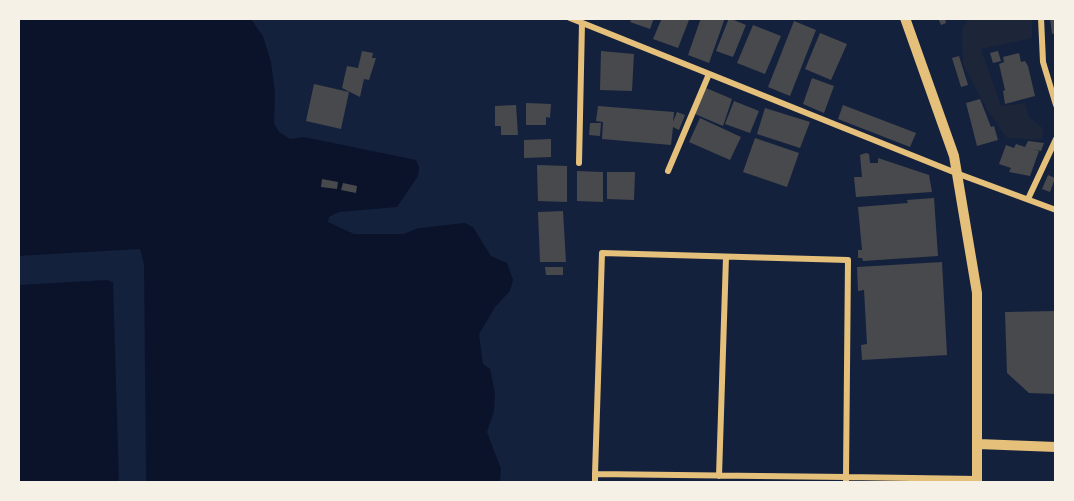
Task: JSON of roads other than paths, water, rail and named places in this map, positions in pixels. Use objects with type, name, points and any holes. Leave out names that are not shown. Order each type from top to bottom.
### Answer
[{"type":"street","points":[[570,18],[956,174],[1056,210]]},
{"type":"street","points":[[595,474],[718,476],[759,480],[977,481],[977,293],[954,156],[905,18]]},
{"type":"street","points":[[1041,18],[1043,62],[1056,105]]},
{"type":"street","points":[[579,163],[582,23]]},
{"type":"street","points":[[668,171],[709,74]]},
{"type":"street","points":[[1028,199],[1056,139]]},
{"type":"street","points":[[595,483],[602,253],[848,260],[846,480]]},
{"type":"street","points":[[718,476],[726,257]]},
{"type":"street","points":[[978,444],[1056,447]]}]
